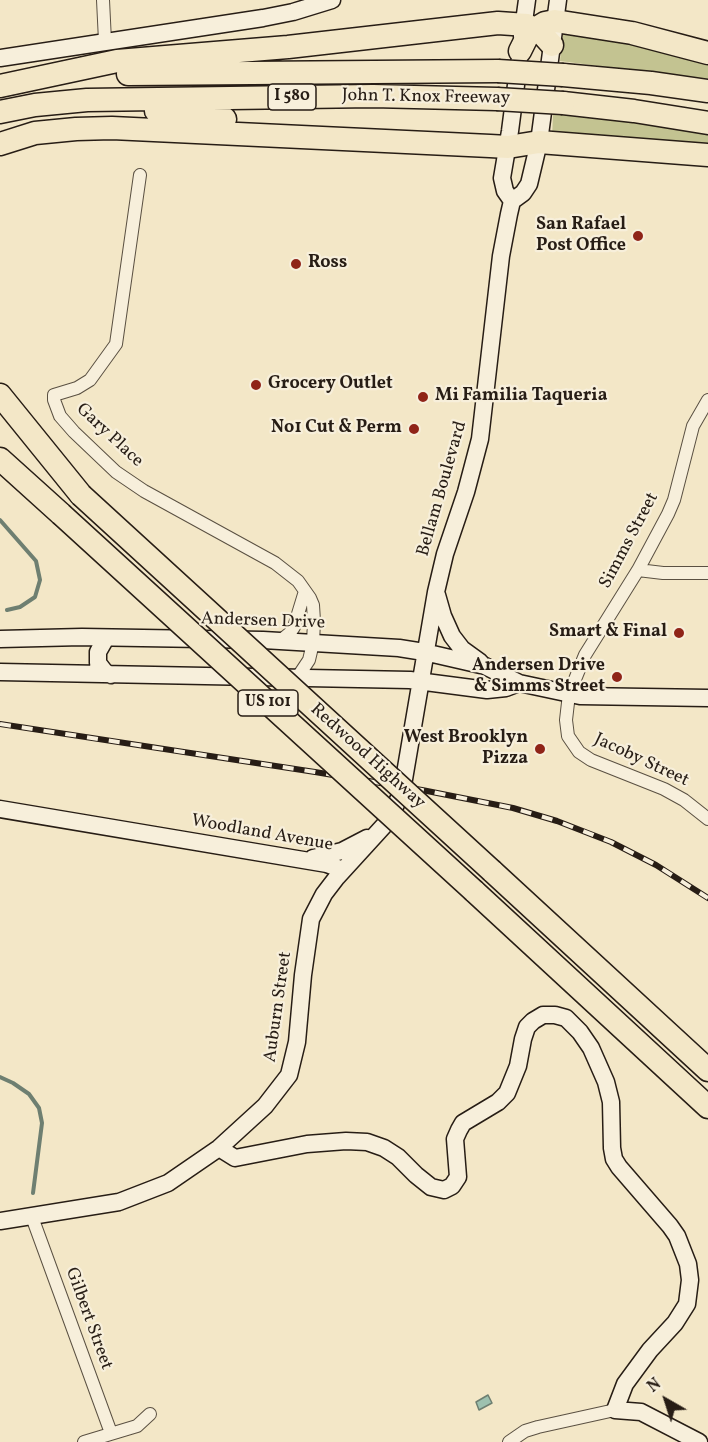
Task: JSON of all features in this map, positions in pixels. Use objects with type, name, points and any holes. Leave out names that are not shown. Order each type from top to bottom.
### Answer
[{"type":"highway","points":[[543,18],[552,45]]},
{"type":"highway","points":[[520,51],[527,37],[543,18]]},
{"type":"highway","points":[[0,87],[117,61],[297,46],[543,18],[632,33],[708,53]]},
{"type":"highway","points":[[0,87],[77,76],[129,74],[498,71],[633,81],[708,92]]},
{"type":"highway","name":"John T. Knox Freeway","points":[[0,112],[78,100],[382,96],[563,103],[708,123]]},
{"type":"highway","points":[[78,100],[132,109],[282,125],[353,139]]},
{"type":"highway","points":[[0,144],[35,133],[89,128],[508,147],[539,142],[708,155]]},
{"type":"highway","points":[[0,396],[81,495]]},
{"type":"highway","name":"Redwood Highway","points":[[0,420],[708,1070]]},
{"type":"highway","name":"Redwood Highway","points":[[0,459],[708,1107]]},
{"type":"street","points":[[103,0],[105,41]]},
{"type":"street","points":[[0,58],[263,18],[294,12],[332,0]]},
{"type":"street","points":[[527,0],[543,18]]},
{"type":"street","name":"Bellam Boulevard","points":[[420,680],[436,592],[480,439],[501,256],[512,201],[527,189],[539,142],[552,45]]},
{"type":"street","name":"Bellam Boulevard","points":[[512,201],[505,190],[502,178],[520,51]]},
{"type":"street","name":"Gary Place","points":[[140,175],[116,344],[90,380],[76,388],[54,395],[60,416],[123,477],[144,491],[275,562],[287,571],[305,591],[313,605],[314,613],[313,643],[306,666],[297,678]]},
{"type":"street","name":"Simms Street","points":[[569,694],[585,655],[638,570],[668,514],[674,500],[693,426],[708,400]]},
{"type":"street","points":[[638,570],[663,573],[708,573]]},
{"type":"street","points":[[280,641],[294,627],[305,591]]},
{"type":"street","points":[[436,592],[452,636],[462,649],[485,666]]},
{"type":"street","points":[[106,638],[98,652],[98,663],[105,672],[111,675]]},
{"type":"street","name":"Andersen Drive","points":[[0,639],[280,641],[399,648],[485,666],[519,683],[569,694],[708,698]]},
{"type":"street","name":"Andersen Drive","points":[[0,672],[420,680],[487,690],[506,688],[519,683]]},
{"type":"street","name":"Woodland Avenue","points":[[0,809],[327,864],[343,870],[389,820],[402,791],[420,680]]},
{"type":"street","name":"Jacoby Street","points":[[569,694],[567,726],[572,744],[579,752],[591,760],[664,789],[684,800],[708,819]]},
{"type":"street","points":[[298,859],[333,854],[381,830]]},
{"type":"street","name":"Auburn Street","points":[[0,1221],[119,1202],[168,1183],[219,1148],[265,1106],[289,1075],[297,1042],[311,919],[324,894],[343,870]]},
{"type":"street","points":[[219,1148],[234,1158],[307,1144],[367,1142],[384,1148],[398,1157],[431,1187],[444,1190],[452,1186],[458,1177],[455,1139],[459,1130],[464,1123],[498,1102],[507,1093],[518,1066],[523,1039],[528,1027],[543,1015],[559,1016],[569,1020],[591,1048],[606,1082],[611,1102],[614,1159],[677,1236],[688,1264],[690,1280],[687,1304],[681,1315],[633,1371],[625,1384],[615,1410]]},
{"type":"street","name":"Gilbert Street","points":[[32,1217],[111,1433]]},
{"type":"street","points":[[509,1442],[531,1429],[615,1410],[641,1412],[699,1442]]},
{"type":"street","points":[[84,1442],[137,1426],[150,1414]]},
{"type":"shaded area","points":[[563,31],[633,42],[708,59],[708,80],[560,61]]},
{"type":"shaded area","points":[[553,114],[609,118],[708,134],[708,150],[552,139]]},
{"type":"shaded area","points":[[488,1395],[492,1403],[479,1410],[476,1402]]},
{"type":"waterway","points":[[0,520],[36,561],[40,580],[35,597],[20,607],[7,610]]},
{"type":"waterway","points":[[0,1077],[29,1094],[39,1108],[42,1123],[33,1193]]},
{"type":"railway","points":[[0,724],[315,772],[513,808],[557,821],[611,842],[656,865],[708,898]]},
{"type":"place","name":"San Rafael Post Office","points":[[638,236]]},
{"type":"place","name":"Ross","points":[[296,264]]},
{"type":"place","name":"Grocery Outlet","points":[[256,385]]},
{"type":"place","name":"Mi Familia Taqueria","points":[[423,397]]},
{"type":"place","name":"No1 Cut & Perm","points":[[414,429]]},
{"type":"place","name":"Smart & Final","points":[[679,633]]},
{"type":"place","name":"Andersen Drive & Simms Street","points":[[617,677]]},
{"type":"place","name":"West Brooklyn Pizza","points":[[540,749]]}]
